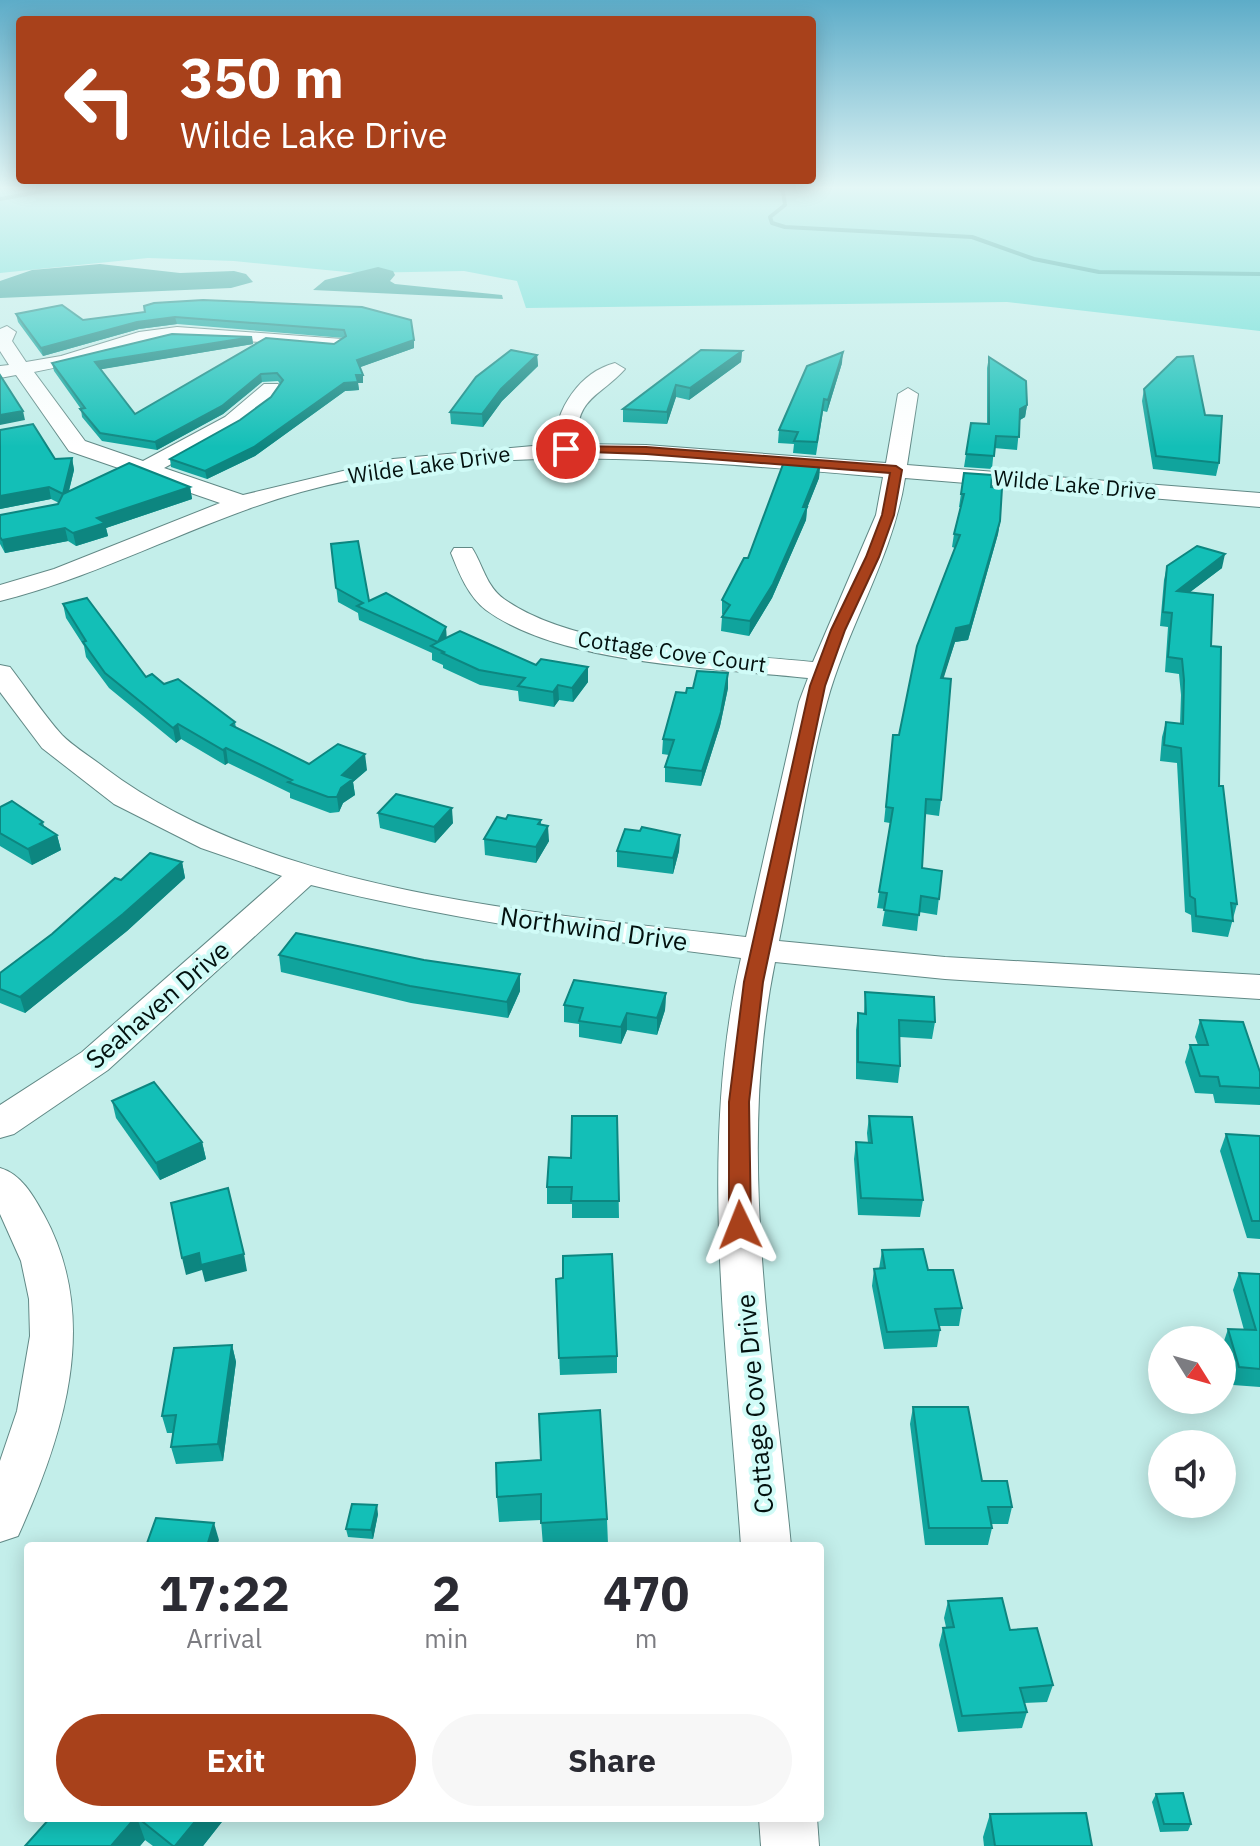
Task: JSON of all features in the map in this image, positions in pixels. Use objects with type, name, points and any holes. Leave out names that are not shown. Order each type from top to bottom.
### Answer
[{"type":"street","points":[[7,332],[3,341],[11,370],[77,446],[243,503]]},
{"type":"street","points":[[11,370],[72,359],[139,338],[177,333],[335,343]]},
{"type":"street","points":[[566,449],[564,429],[576,400],[598,378],[615,369]]},
{"type":"street","points":[[143,470],[206,437],[259,403],[271,388]]},
{"type":"street","name":"Cottage Cove Drive","points":[[766,1542],[740,1225],[738,1152],[744,1043],[761,949],[822,671],[888,515],[908,394]]},
{"type":"street","points":[[29,428],[58,423]]},
{"type":"street","name":"Wilde Lake Drive","points":[[0,593],[93,564],[243,503],[395,465],[473,455],[566,449],[646,451],[1260,500]]},
{"type":"street","name":"Cottage Cove Court","points":[[463,553],[485,595],[497,606],[544,630],[620,647],[822,671]]},
{"type":"street","name":"Northwind Drive","points":[[3,683],[61,749],[109,786],[182,826],[262,860],[389,897],[503,917],[761,949],[945,968],[1260,987]]},
{"type":"street","name":"Seahaven Drive","points":[[0,1124],[95,1061],[305,873]]},
{"type":"street","points":[[0,1183],[28,1223],[44,1264],[51,1291],[53,1333],[48,1384],[38,1425],[0,1520]]},
{"type":"street","points":[[788,1822],[790,1846]]},
{"type":"shaded area","points":[[20,274],[246,274],[253,282],[231,288],[0,298],[0,281]]},
{"type":"shaded area","points":[[349,274],[395,274],[390,281],[395,284],[502,295],[503,299],[313,290],[325,280]]},
{"type":"shaded area","points":[[481,274],[1260,274],[1260,331],[1007,302],[526,308],[517,281]]},
{"type":"building","points":[[203,300],[362,307],[411,320],[414,340],[357,360],[363,375],[356,375],[358,382],[344,383],[254,447],[205,471],[170,459],[240,420],[271,397],[283,380],[277,373],[261,374],[222,406],[155,442],[100,433],[80,409],[85,408],[52,363],[172,334],[252,337],[95,362],[135,414],[266,338],[334,344],[346,336],[344,330],[175,317],[137,322],[41,348],[16,314],[62,305],[83,320],[145,312],[144,306],[154,303]]},
{"type":"building","points":[[511,350],[537,355],[501,389],[482,414],[450,412],[476,377]]},
{"type":"building","points":[[701,350],[742,351],[690,388],[676,385],[667,412],[623,409]]},
{"type":"building","points":[[843,352],[828,400],[824,399],[817,442],[794,441],[798,432],[779,430],[807,366]]},
{"type":"building","points":[[1193,356],[1205,415],[1222,416],[1219,463],[1156,456],[1144,389],[1177,357]]},
{"type":"building","points":[[989,357],[1026,381],[1027,405],[1020,409],[1019,437],[996,436],[994,456],[966,454],[971,423],[989,424]]},
{"type":"building","points":[[0,375],[23,411],[0,415]]},
{"type":"building","points":[[33,424],[55,459],[72,458],[63,494],[49,487],[0,496],[0,430]]},
{"type":"building","points":[[785,459],[820,465],[803,507],[807,507],[773,584],[750,621],[722,617],[730,605],[722,600],[744,558],[748,558]]},
{"type":"building","points":[[129,463],[190,487],[97,518],[105,523],[73,533],[65,528],[2,540],[0,537],[0,515],[58,504],[63,494]]},
{"type":"building","points":[[964,473],[992,475],[991,487],[1002,488],[1000,521],[970,625],[956,628],[941,678],[951,679],[941,800],[926,799],[922,868],[942,871],[939,899],[921,896],[919,915],[884,910],[887,893],[879,892],[893,808],[886,807],[893,735],[899,735],[917,646],[960,535],[954,534],[964,494],[961,494]]},
{"type":"building","points":[[358,541],[369,601],[386,593],[446,627],[438,642],[357,606],[363,603],[336,588],[331,544]]},
{"type":"building","points":[[1197,546],[1225,554],[1177,591],[1213,595],[1211,646],[1221,647],[1219,786],[1223,786],[1237,904],[1231,903],[1233,921],[1196,916],[1195,899],[1190,896],[1181,748],[1164,745],[1166,722],[1183,724],[1184,680],[1182,659],[1168,657],[1172,613],[1163,612],[1167,566]]},
{"type":"building","points":[[87,598],[146,677],[152,674],[164,684],[178,679],[235,722],[231,725],[309,764],[338,744],[365,754],[342,775],[353,779],[341,788],[337,797],[328,797],[288,782],[292,780],[226,748],[223,750],[178,724],[173,728],[105,673],[83,642],[86,641],[63,604]]},
{"type":"building","points":[[460,631],[536,665],[541,659],[588,667],[572,688],[558,685],[553,692],[518,686],[525,678],[479,670],[431,646]]},
{"type":"building","points":[[697,671],[728,673],[721,712],[702,771],[665,767],[674,740],[663,739],[676,692],[686,693],[687,688],[693,688]]},
{"type":"building","points":[[396,794],[452,808],[434,827],[378,813]]},
{"type":"building","points":[[12,801],[57,835],[28,849],[0,833],[0,807]]},
{"type":"building","points":[[508,815],[541,820],[538,824],[548,826],[536,847],[484,839],[497,817],[506,819]]},
{"type":"building","points":[[642,827],[680,835],[673,858],[617,851],[625,829],[640,831]]},
{"type":"building","points":[[150,853],[182,862],[20,997],[0,989],[0,973],[52,934],[115,878],[121,880]]},
{"type":"building","points":[[296,933],[424,960],[520,974],[507,1002],[410,986],[279,955]]},
{"type":"building","points":[[574,980],[666,993],[657,1018],[627,1013],[621,1027],[579,1021],[583,1008],[564,1005]]},
{"type":"building","points":[[865,992],[934,997],[935,1022],[899,1020],[900,1066],[858,1062],[858,1013],[866,1014]]},
{"type":"building","points":[[1200,1020],[1243,1022],[1260,1072],[1260,1088],[1220,1086],[1218,1077],[1200,1076],[1190,1045],[1208,1045]]},
{"type":"building","points":[[154,1082],[202,1142],[156,1163],[112,1101]]},
{"type":"building","points":[[572,1116],[617,1116],[619,1201],[571,1201],[572,1187],[547,1187],[549,1157],[571,1158]]},
{"type":"building","points":[[869,1116],[912,1117],[923,1200],[861,1198],[856,1142],[872,1143]]},
{"type":"building","points":[[1226,1134],[1260,1136],[1260,1221],[1252,1221]]},
{"type":"building","points":[[228,1188],[244,1254],[201,1265],[199,1253],[182,1258],[171,1203]]},
{"type":"building","points":[[923,1249],[928,1270],[953,1270],[962,1308],[935,1309],[940,1330],[887,1332],[874,1269],[885,1268],[882,1250]]},
{"type":"building","points":[[612,1254],[617,1356],[559,1358],[556,1279],[563,1278],[563,1256]]},
{"type":"building","points":[[1239,1273],[1260,1274],[1260,1369],[1239,1367],[1236,1329],[1256,1330]]},
{"type":"building","points":[[232,1345],[218,1444],[171,1447],[176,1415],[162,1416],[174,1348]]},
{"type":"building","points":[[913,1407],[968,1407],[982,1481],[1007,1481],[1012,1507],[988,1507],[992,1528],[929,1528]]},
{"type":"building","points":[[600,1410],[607,1519],[541,1523],[541,1494],[497,1497],[496,1463],[541,1460],[539,1414]]},
{"type":"building","points":[[352,1504],[377,1505],[371,1530],[346,1529]]},
{"type":"building","points":[[156,1518],[214,1523],[208,1542],[147,1542]]},
{"type":"building","points":[[1002,1598],[1010,1630],[1037,1628],[1053,1685],[1020,1688],[1027,1712],[962,1716],[943,1628],[954,1627],[948,1601]]},
{"type":"building","points":[[1183,1793],[1191,1824],[1164,1824],[1156,1794]]},
{"type":"building","points":[[1086,1813],[1092,1846],[995,1846],[990,1814]]},
{"type":"building","points":[[46,1822],[132,1822],[111,1846],[25,1846]]},
{"type":"building","points":[[143,1822],[195,1822],[173,1846]]},
{"type":"route","points":[[566,449],[646,451],[896,470],[888,515],[817,686],[753,982],[739,1102],[740,1225]]}]
